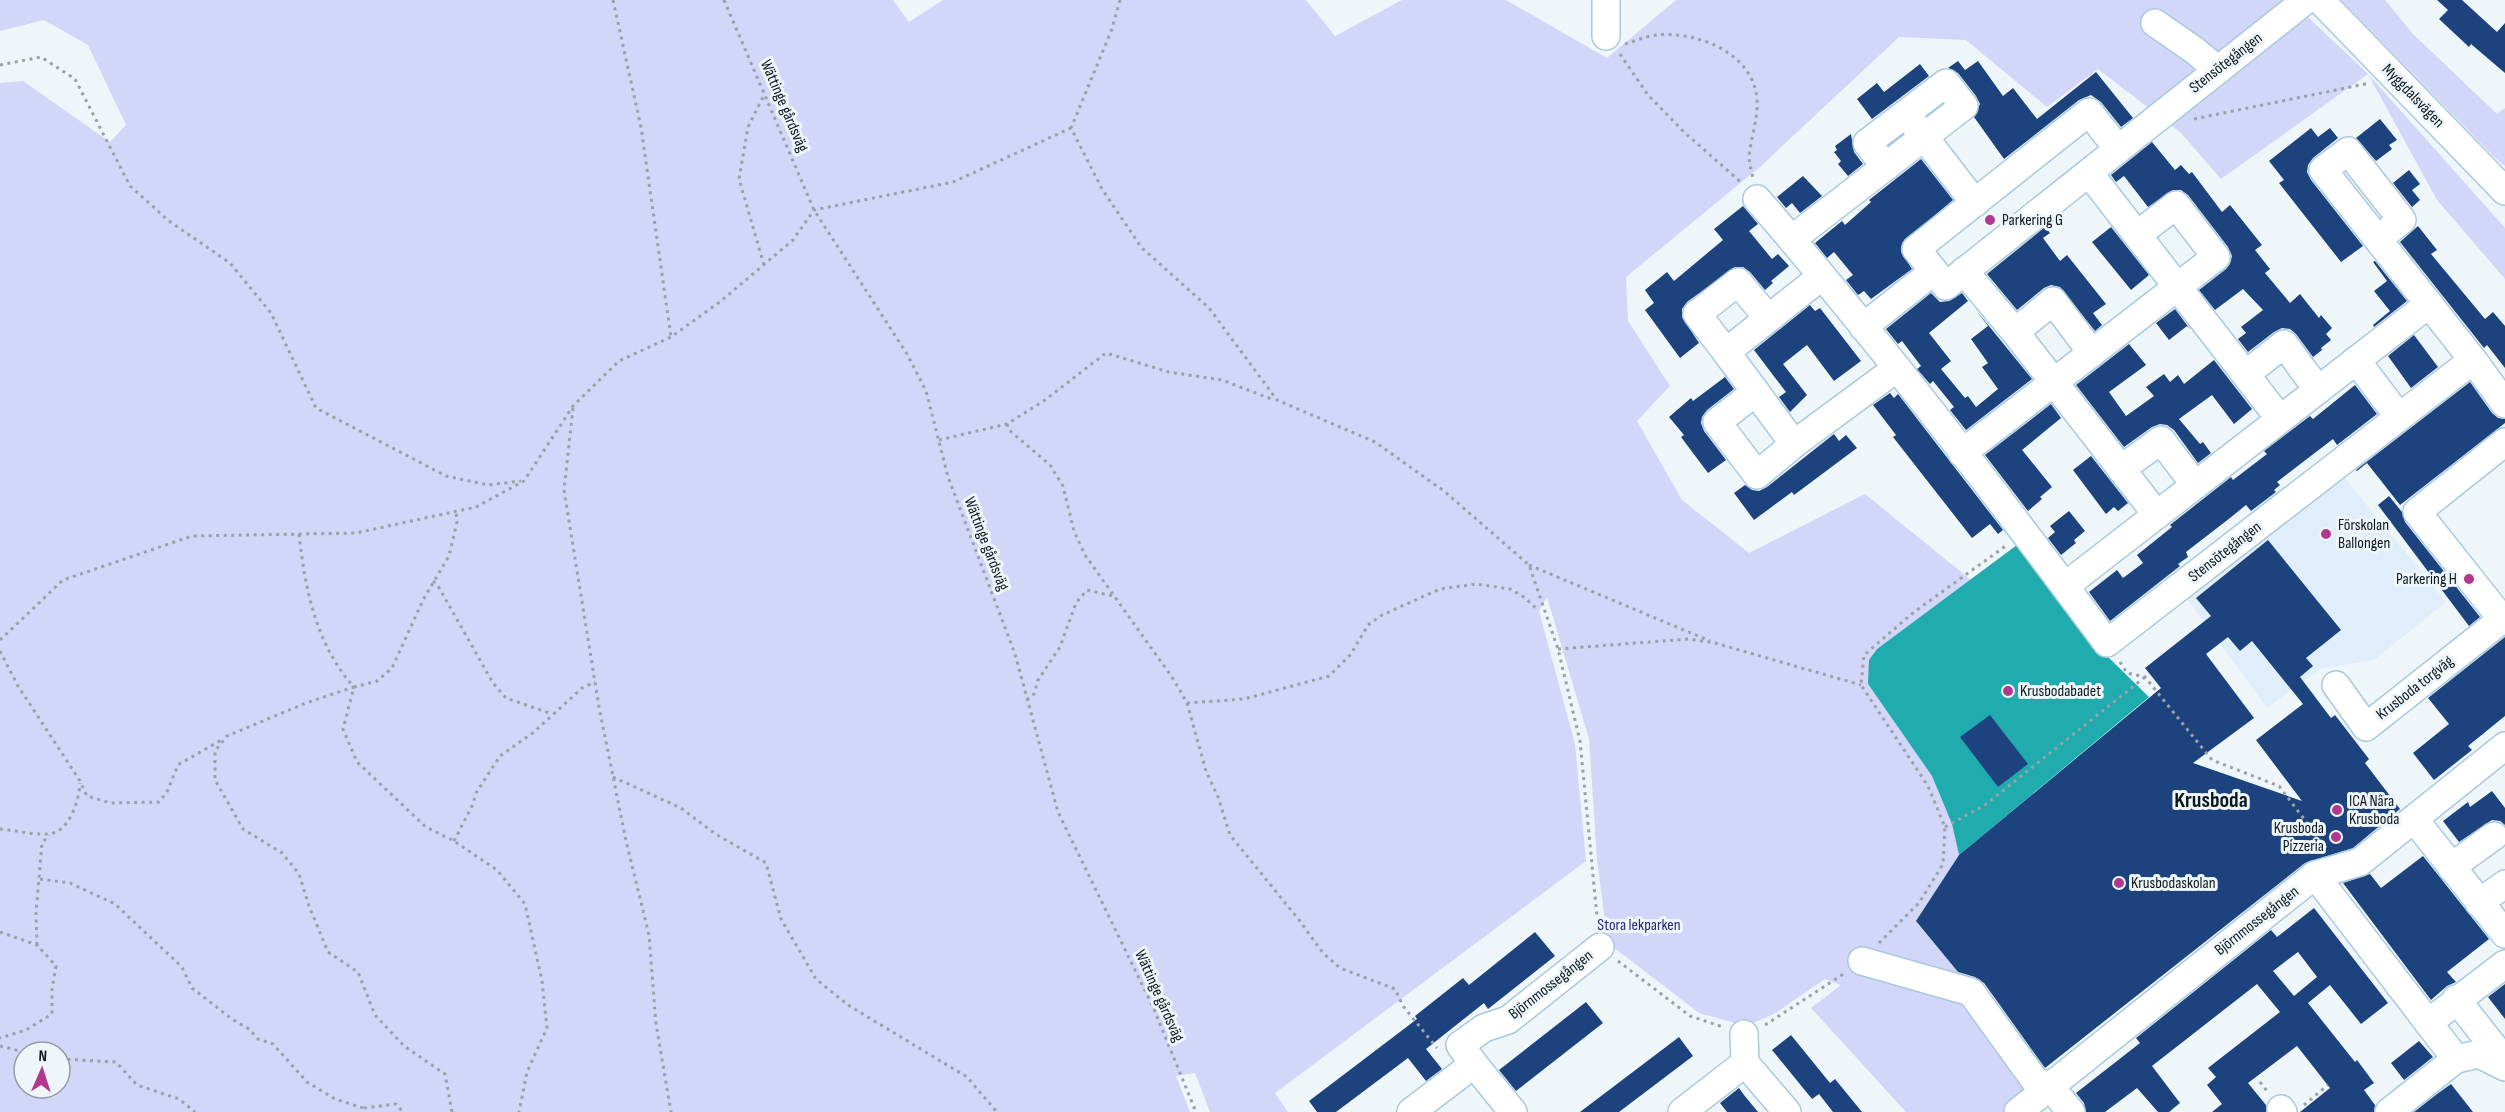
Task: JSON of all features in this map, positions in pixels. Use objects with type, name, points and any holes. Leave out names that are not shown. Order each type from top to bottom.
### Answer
[{"type":"street","points":[[1606,0],[1606,36]]},
{"type":"street","name":"Stensötegången","points":[[1934,271],[1946,286],[2306,0]]},
{"type":"street","name":"Myggdalsvägen","points":[[2320,0],[2505,191]]},
{"type":"street","points":[[2155,23],[2194,50],[2217,70]]},
{"type":"street","points":[[1792,239],[1886,167],[1964,106],[1946,83],[1867,143],[1886,167]]},
{"type":"street","points":[[1863,327],[1934,271],[1916,249],[2089,112],[2118,149]]},
{"type":"street","points":[[1906,113],[1975,203]]},
{"type":"street","points":[[2089,173],[2280,419]]},
{"type":"street","points":[[1757,199],[1897,368],[2026,533],[2107,643]]},
{"type":"street","points":[[1962,453],[2216,258],[2176,205],[2137,235]]},
{"type":"street","points":[[2378,239],[2505,404]]},
{"type":"street","points":[[1964,271],[2015,332],[2157,515]]},
{"type":"street","points":[[1726,352],[1822,276]]},
{"type":"street","points":[[1768,318],[1738,282],[1697,314],[1794,444]]},
{"type":"street","points":[[2015,332],[2053,301],[2092,353]]},
{"type":"street","points":[[2065,586],[2429,304]]},
{"type":"street","points":[[2246,374],[2284,344],[2318,390]]},
{"type":"street","points":[[2356,360],[2399,417]]},
{"type":"street","name":"Stensötegången","points":[[2107,643],[2473,360]]},
{"type":"street","points":[[1756,392],[1717,422],[1757,475],[1794,444],[1897,368]]},
{"type":"street","points":[[2121,469],[2161,440],[2195,485]]},
{"type":"street","points":[[2503,618],[2417,512],[2505,442]]},
{"type":"street","name":"Krusboda torgväg","points":[[2336,685],[2366,727],[2503,618]]},
{"type":"street","name":"Björnmossegången","points":[[2018,1112],[2315,875],[2360,862],[2505,747]]},
{"type":"street","points":[[2414,819],[2505,934]]},
{"type":"street","points":[[2451,867],[2494,836]]},
{"type":"street","points":[[2315,875],[2456,1059]]},
{"type":"street","points":[[2479,903],[2505,884]]},
{"type":"street","name":"Björnmossegången","points":[[1411,1112],[1467,1054],[1485,1028],[1508,1020],[1600,947]]},
{"type":"street","points":[[1862,961],[1971,992],[2036,1082],[2049,1085],[2071,1112]]},
{"type":"street","points":[[2428,1023],[2456,999],[2505,964]]},
{"type":"street","points":[[2456,999],[2505,1061]]},
{"type":"street","points":[[1744,1034],[1746,1063],[1787,1112]]},
{"type":"street","points":[[1467,1054],[1513,1112]]},
{"type":"street","points":[[2389,1112],[2456,1059],[2480,1054],[2505,1067]]},
{"type":"street","points":[[1682,1112],[1746,1063]]},
{"type":"path","points":[[613,0],[641,127],[671,337]]},
{"type":"path","name":"Wättinge gårdsväg","points":[[724,0],[814,210],[907,354],[926,391],[948,477],[1015,654],[1059,812],[1153,1007],[1196,1112]]},
{"type":"path","points":[[0,640],[63,580],[192,536],[356,533],[476,507],[524,481],[573,406],[619,361],[671,337],[721,302],[793,240],[814,210],[953,182],[1071,128],[1112,29],[1120,0]]},
{"type":"path","points":[[1606,36],[1619,46],[1655,35],[1689,35],[1715,44],[1742,63],[1752,82],[1757,100],[1749,159],[1757,199]]},
{"type":"path","points":[[1606,36],[1648,94],[1685,133],[1757,199]]},
{"type":"path","points":[[0,65],[41,57],[75,79],[130,186],[169,221],[230,263],[271,313],[316,408],[446,476],[488,485],[524,481]]},
{"type":"path","points":[[2188,120],[2395,77]]},
{"type":"path","points":[[764,265],[739,179],[748,127],[765,93]]},
{"type":"path","points":[[1071,128],[1102,189],[1141,247],[1209,308],[1277,400]]},
{"type":"path","points":[[939,440],[1007,424],[1045,400],[1106,353],[1169,372],[1222,380],[1277,400],[1376,442],[1444,491],[1529,565],[1714,643]]},
{"type":"path","points":[[573,406],[564,490],[613,777],[649,935],[656,1024],[671,1112]]},
{"type":"path","points":[[1007,424],[1009,430],[1050,465],[1063,486],[1074,531],[1085,555],[1174,680],[1187,703],[1206,771],[1218,797],[1230,835],[1323,953],[1340,968],[1395,989],[1403,1006],[1438,1050],[1467,1054]]},
{"type":"path","points":[[0,651],[18,686],[80,781],[87,796],[111,803],[159,802],[167,792],[178,765],[227,736],[306,703],[377,681],[393,668],[433,581],[449,556],[457,522],[456,511]]},
{"type":"path","points":[[1529,565],[1558,649],[1580,741],[1600,947],[1690,1016],[1744,1034],[1774,1021],[1862,961],[1919,903],[1943,864],[1945,827],[1928,786],[1861,685],[1864,655],[1914,612],[1991,555],[2026,533]]},
{"type":"path","points":[[299,534],[303,573],[312,612],[337,669],[354,687]]},
{"type":"path","points":[[433,581],[493,683],[506,698],[552,714]]},
{"type":"path","points":[[1187,703],[1244,699],[1329,676],[1351,654],[1368,625],[1382,615],[1440,589],[1476,584],[1510,589],[1539,610]]},
{"type":"path","points":[[1027,700],[1034,694],[1038,680],[1060,647],[1076,603],[1087,590],[1113,596]]},
{"type":"path","points":[[1558,649],[1689,639],[1714,643],[1861,685]]},
{"type":"path","points":[[2107,643],[2127,673],[2145,677],[2212,760],[2279,786],[2342,869]]},
{"type":"path","points":[[1945,827],[1985,805],[2145,677]]},
{"type":"path","points":[[454,841],[473,804],[476,793],[500,756],[534,732],[582,688],[595,682]]},
{"type":"path","points":[[354,687],[343,729],[357,762],[426,827],[454,841],[497,870],[525,904],[542,981],[547,1028],[527,1071],[519,1112]]},
{"type":"path","points":[[227,736],[215,751],[215,780],[243,829],[282,853],[299,874],[328,952],[358,972],[375,1015],[405,1046],[445,1074],[452,1112]]},
{"type":"path","points":[[613,777],[681,808],[714,833],[766,863],[781,919],[816,979],[848,1005],[967,1077],[997,1112]]},
{"type":"path","points":[[37,945],[36,914],[42,843],[49,835],[67,823],[79,799],[80,781]]},
{"type":"path","points":[[0,829],[49,835]]},
{"type":"path","points":[[40,879],[70,884],[115,904],[182,967],[192,987],[232,1019],[249,1029],[258,1039],[273,1044],[307,1082],[335,1100],[363,1110],[396,1104],[403,1112]]},
{"type":"path","points":[[0,932],[37,945],[56,966],[52,989],[52,1014],[26,1030],[0,1038]]},
{"type":"path","points":[[72,1060],[116,1062],[137,1085],[179,1099],[195,1112]]},
{"type":"path","points":[[2286,1111],[2328,1085]]},
{"type":"shaded area","name":"Förskolan Ballongen","points":[[2340,472],[2446,602],[2374,660],[2320,669],[2267,708],[2185,596]]},
{"type":"green space","name":"Stora lekparken","points":[[0,0],[893,0],[909,22],[943,0],[1306,0],[1335,36],[1402,0],[1506,0],[1607,58],[1676,0],[2290,0],[2368,74],[2221,179],[2181,133],[2098,69],[2047,107],[1966,40],[1899,37],[1761,166],[1626,277],[1628,321],[1670,386],[1637,421],[1682,500],[1749,553],[1865,494],[1971,580],[1877,649],[1868,684],[1932,776],[1952,824],[1959,855],[1916,921],[1962,977],[1965,996],[2027,1084],[2027,1093],[2006,1112],[1906,1112],[1811,1008],[1841,985],[1825,979],[1774,1014],[1746,1026],[1699,1013],[1608,943],[1597,860],[1589,739],[1547,597],[1539,611],[1575,744],[1586,861],[1275,1093],[1288,1112],[1210,1112],[1195,1073],[1176,1076],[1190,1112],[0,1112],[0,83],[23,81],[110,142],[126,125],[88,45],[44,20],[0,31]]},
{"type":"green space","points":[[2341,0],[2385,0],[2413,34],[2497,114],[2505,108],[2505,166],[2494,157]]},
{"type":"green space","points":[[2368,74],[2505,228],[2505,279],[2437,200]]},
{"type":"water","name":"Krusbodabadet","points":[[2025,539],[2107,656],[2149,697],[1959,855],[1952,824],[1932,776],[1868,684],[1869,660],[1877,649]]},
{"type":"building","points":[[2437,0],[2462,0],[2497,32],[2505,23],[2505,73],[2471,44],[2469,47],[2439,19],[2448,10]]},
{"type":"building","points":[[1958,61],[1965,70],[1978,61],[2003,96],[2013,88],[2037,119],[2096,72],[2133,118],[2121,127],[2101,102],[2091,95],[2079,100],[2004,159],[1974,117],[1980,104],[1976,96],[1958,73],[1948,68]]},
{"type":"building","points":[[1920,64],[1929,76],[1872,119],[1857,99],[1877,83],[1884,92]]},
{"type":"building","points":[[2380,119],[2397,140],[2389,145],[2392,149],[2376,161],[2356,138]]},
{"type":"building","points":[[2311,128],[2318,137],[2330,128],[2338,138],[2313,158],[2308,165],[2307,172],[2363,246],[2341,262],[2279,183],[2284,180],[2269,161]]},
{"type":"building","points":[[1851,134],[1854,152],[1863,164],[1848,176],[1838,164],[1841,161],[1834,152],[1837,150],[1835,146]]},
{"type":"building","points":[[2152,142],[2175,170],[2181,165],[2189,174],[2192,172],[2222,212],[2230,205],[2262,245],[2255,250],[2270,269],[2265,273],[2290,303],[2300,294],[2319,318],[2321,315],[2332,328],[2326,334],[2331,340],[2321,348],[2322,350],[2313,357],[2296,334],[2290,329],[2282,328],[2248,352],[2238,339],[2246,333],[2241,327],[2263,310],[2243,289],[2215,310],[2199,290],[2226,269],[2232,256],[2228,247],[2188,195],[2181,190],[2173,190],[2148,207],[2124,176],[2116,182],[2111,175]]},
{"type":"building","points":[[1921,159],[1953,200],[1902,243],[1901,252],[1912,269],[1871,299],[1864,291],[1858,295],[1846,280],[1853,275],[1834,252],[1827,258],[1815,243],[1842,221],[1845,225],[1871,202],[1869,200]]},
{"type":"building","points":[[2409,170],[2420,184],[2412,190],[2420,200],[2412,207],[2393,183]]},
{"type":"building","points":[[1803,176],[1822,196],[1800,213],[1792,203],[1786,208],[1777,197]]},
{"type":"building","points":[[1743,206],[1758,224],[1749,231],[1772,259],[1778,254],[1789,266],[1771,281],[1773,283],[1765,290],[1750,272],[1743,267],[1735,267],[1687,302],[1682,309],[1682,317],[1699,343],[1680,358],[1645,310],[1654,303],[1645,290],[1667,272],[1674,281],[1723,240],[1714,229]]},
{"type":"building","points":[[2418,226],[2437,250],[2431,254],[2485,319],[2493,312],[2505,326],[2505,368],[2487,345],[2484,348],[2400,242]]},
{"type":"building","points":[[2045,227],[2050,233],[2043,238],[2060,261],[2067,255],[2106,304],[2093,313],[2102,325],[2095,331],[2060,287],[2051,285],[2044,288],[2017,310],[1987,274]]},
{"type":"building","points":[[2111,227],[2149,275],[2131,290],[2092,242]]},
{"type":"building","points":[[2375,261],[2407,301],[2374,327],[2373,325],[2390,311],[2374,291],[2387,281],[2373,262]]},
{"type":"building","points":[[1931,293],[1940,302],[1949,301],[1962,293],[1968,301],[1929,333],[1951,361],[1941,369],[1965,398],[1968,396],[1976,407],[1998,389],[1982,367],[1988,363],[1971,339],[1988,326],[1976,310],[2032,379],[1966,430],[1950,410],[1954,407],[1933,381],[1930,384],[1917,369],[1921,366],[1902,341],[1898,344],[1886,329]]},
{"type":"building","points":[[1810,305],[1815,311],[1820,308],[1861,361],[1834,381],[1807,345],[1783,364],[1807,395],[1790,412],[1779,397],[1786,392],[1754,350]]},
{"type":"building","points":[[2175,309],[2190,329],[2187,326],[2169,340],[2156,323]]},
{"type":"building","points":[[2414,335],[2438,367],[2411,388],[2388,356]]},
{"type":"building","points":[[2129,344],[2146,365],[2109,392],[2126,416],[2154,396],[2146,387],[2164,374],[2170,382],[2178,375],[2184,384],[2214,360],[2252,409],[2234,424],[2212,395],[2179,419],[2200,444],[2203,442],[2211,453],[2198,463],[2174,430],[2167,425],[2160,424],[2152,427],[2124,447],[2076,385]]},
{"type":"building","points":[[1725,377],[1734,389],[1707,410],[1702,417],[1701,423],[1704,431],[1726,460],[1708,473],[1681,437],[1684,435],[1669,417],[1691,398],[1693,401]]},
{"type":"building","points":[[2470,382],[2492,413],[2498,418],[2505,419],[2505,423],[2400,505],[2367,463],[2356,470]]},
{"type":"building","points":[[2355,385],[2377,414],[2337,445],[2333,439],[2277,482],[2280,485],[2274,490],[2276,492],[2251,511],[2246,505],[2186,552],[2188,557],[2178,564],[2180,566],[2110,621],[2089,592],[2117,570],[2123,578],[2143,563],[2137,555],[2172,527],[2170,525],[2231,477],[2233,480],[2267,454],[2264,451],[2310,416],[2313,419]]},
{"type":"building","points":[[1890,393],[1894,398],[1898,394],[2003,530],[1998,534],[1990,524],[1972,538],[1893,437],[1896,435],[1873,405]]},
{"type":"building","points":[[2051,404],[2061,418],[2022,450],[2052,487],[2028,511],[1985,455]]},
{"type":"building","points":[[1834,434],[1839,441],[1846,435],[1857,448],[1794,495],[1792,492],[1754,520],[1734,493],[1745,485],[1752,490],[1759,491],[1767,487]]},
{"type":"building","points":[[2091,456],[2128,503],[2118,511],[2114,507],[2106,514],[2073,470]]},
{"type":"building","points":[[2389,496],[2402,512],[2405,522],[2480,617],[2469,626],[2378,505]]},
{"type":"building","points":[[2069,511],[2085,531],[2074,540],[2076,543],[2061,555],[2048,538],[2055,532],[2050,526]]},
{"type":"building","name":"Krusbodaskolan","points":[[2268,540],[2341,630],[2306,658],[2313,666],[2300,677],[2331,718],[2335,715],[2369,759],[2365,763],[2400,809],[2353,848],[2305,863],[2045,1068],[1984,983],[1975,977],[1958,972],[1916,921],[1959,855],[2161,688],[2145,668],[2211,616],[2196,598]],"holes":[[[2228,637],[2240,651],[2252,641],[2303,704],[2256,740],[2302,801],[2193,763],[2254,718],[2206,654]]]},
{"type":"building","points":[[2505,637],[2505,716],[2468,746],[2472,750],[2434,780],[2413,753],[2449,724],[2428,698]]},
{"type":"building","points":[[1990,715],[2028,764],[1998,787],[1960,737]]},
{"type":"building","points":[[2492,791],[2505,808],[2505,825],[2500,821],[2492,820],[2459,842],[2443,821],[2468,802],[2470,807]]},
{"type":"building","points":[[2423,856],[2489,939],[2447,972],[2456,982],[2447,986],[2431,1000],[2343,883],[2370,874],[2381,888]]},
{"type":"building","points":[[2314,908],[2388,1003],[2361,1024],[2330,985],[2308,1003],[2374,1083],[2364,1090],[2375,1105],[2374,1112],[2300,1112],[2330,1088],[2297,1046],[2248,1083],[2266,1105],[2266,1112],[2212,1112],[2222,1104],[2207,1085],[2216,1077],[2208,1068],[2280,1012],[2257,984],[2152,1066],[2180,1103],[2169,1112],[2158,1112],[2137,1088],[2105,1112],[2086,1112],[2084,1103],[2076,1093],[2140,1043],[2136,1038],[2271,930],[2277,937]],"holes":[[[2298,952],[2317,977],[2294,996],[2273,971]]]},
{"type":"building","points":[[1535,932],[1555,956],[1488,1009],[1484,1003],[1426,1049],[1442,1069],[1426,1081],[1408,1058],[1336,1112],[1317,1112],[1309,1101],[1417,1019],[1415,1016],[1463,978],[1469,985]]},
{"type":"building","points":[[2505,984],[2505,1019],[2488,997]]},
{"type":"building","points":[[1586,1002],[1603,1023],[1516,1091],[1499,1070]]},
{"type":"building","points":[[1791,1035],[1830,1083],[1835,1079],[1862,1112],[1833,1112],[1819,1094],[1812,1099],[1772,1050]]},
{"type":"building","points":[[1679,1037],[1693,1056],[1619,1112],[1580,1112]]},
{"type":"building","points":[[2419,1041],[2433,1057],[2404,1080],[2391,1063]]},
{"type":"building","points":[[2451,1084],[2473,1112],[2414,1112],[2437,1094]]},
{"type":"building","points":[[1739,1088],[1758,1112],[1727,1112],[1720,1103]]},
{"type":"place","name":"Parkering G","points":[[1990,220]]},
{"type":"place","name":"Förskolan Ballongen","points":[[2326,534]]},
{"type":"place","name":"Parkering H","points":[[2469,579]]},
{"type":"place","name":"Krusbodabadet","points":[[2008,691]]},
{"type":"place","name":"ICA Nära Krusboda","points":[[2337,810]]},
{"type":"place","name":"Krusboda Pizzeria","points":[[2336,837]]},
{"type":"place","name":"Krusbodaskolan","points":[[2119,883]]},
{"type":"district","name":"Krusboda","points":[[2211,800]]}]
